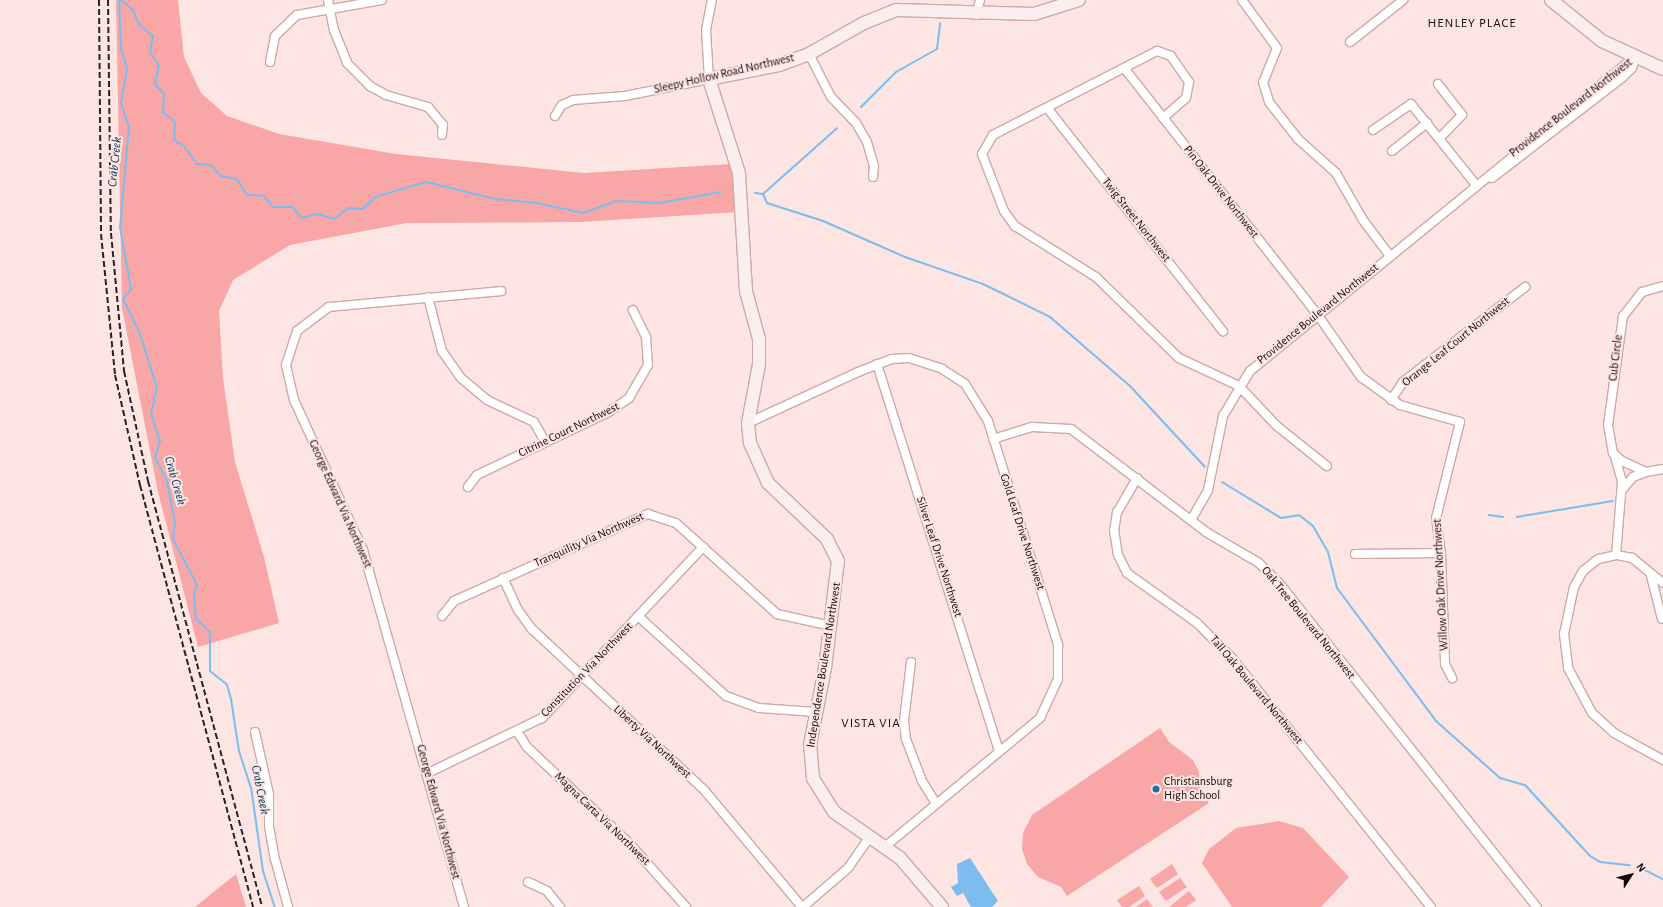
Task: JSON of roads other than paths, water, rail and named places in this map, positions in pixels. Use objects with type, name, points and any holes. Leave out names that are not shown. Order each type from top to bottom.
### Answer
[{"type":"street","points":[[270,62],[275,36],[285,24],[309,11],[329,4],[382,0]]},
{"type":"street","name":"Independence Boulevard Northwest","points":[[712,0],[706,30],[709,79],[739,173],[746,291],[759,339],[759,364],[748,423],[750,443],[760,470],[778,494],[834,549],[838,575],[810,756],[818,790],[834,812],[870,837],[886,846],[942,907]]},
{"type":"street","points":[[976,15],[980,0]]},
{"type":"street","name":"Sleepy Hollow Road Northwest","points":[[555,116],[562,105],[573,100],[625,96],[779,65],[809,54],[864,22],[897,10],[976,15],[1034,14],[1079,0]]},
{"type":"street","points":[[1242,0],[1278,48],[1263,82],[1269,102],[1298,139],[1336,173],[1363,220],[1390,256]]},
{"type":"street","points":[[1350,42],[1403,0]]},
{"type":"street","points":[[1551,0],[1581,27],[1663,69]]},
{"type":"street","points":[[329,4],[339,48],[358,75],[386,95],[428,107],[443,125],[442,135]]},
{"type":"street","points":[[1163,118],[1187,96],[1187,77],[1164,52],[1151,53],[1125,69],[1048,109],[993,135],[982,150],[1008,218],[1104,283],[1179,358],[1239,386],[1277,426],[1327,466]]},
{"type":"street","points":[[809,54],[831,97],[856,123],[867,142],[874,166],[873,177]]},
{"type":"street","name":"Providence Boulevard Northwest","points":[[1191,520],[1208,490],[1219,428],[1239,386],[1268,354],[1477,186],[1508,169],[1622,78],[1632,68],[1636,56]]},
{"type":"street","name":"Pin Oak Drive Northwest","points":[[1125,69],[1317,314],[1361,377],[1391,400],[1460,422]]},
{"type":"street","points":[[1438,84],[1462,116],[1439,138]]},
{"type":"street","points":[[1373,130],[1408,104],[1414,105],[1477,186]]},
{"type":"street","name":"Twig Street Northwest","points":[[1048,109],[1223,331]]},
{"type":"street","points":[[1392,151],[1427,123]]},
{"type":"street","name":"Cub Circle","points":[[1616,555],[1622,491],[1621,468],[1613,453],[1608,425],[1623,316],[1642,292],[1663,286]]},
{"type":"street","name":"Orange Leaf Court Northwest","points":[[1391,400],[1405,381],[1525,287]]},
{"type":"street","name":"George Edward Via Northwest","points":[[464,907],[428,772],[363,550],[294,400],[286,365],[297,332],[329,307],[501,291]]},
{"type":"street","points":[[428,297],[442,351],[461,378],[487,400],[534,422],[545,442]]},
{"type":"street","name":"Citrine Court Northwest","points":[[468,487],[477,475],[620,406],[637,388],[648,365],[648,351],[642,322],[633,310]]},
{"type":"street","name":"Gold Leaf Drive Northwest","points":[[748,423],[877,364],[909,358],[926,362],[953,376],[979,403],[993,439],[1053,628],[1060,662],[1048,707],[1040,718],[999,750],[886,846]]},
{"type":"street","name":"Silver Leaf Drive Northwest","points":[[877,364],[999,750]]},
{"type":"street","name":"Willow Oak Drive Northwest","points":[[1452,678],[1445,664],[1441,553],[1436,518],[1460,422]]},
{"type":"street","name":"Oak Tree Boulevard Northwest","points":[[993,439],[1032,427],[1071,429],[1191,520],[1268,571],[1537,907]]},
{"type":"street","points":[[1613,453],[1646,472]]},
{"type":"street","points":[[1622,491],[1633,477],[1646,472],[1663,469]]},
{"type":"street","name":"Tall Oak Boulevard Northwest","points":[[1137,478],[1115,521],[1115,544],[1127,572],[1197,623],[1232,658],[1431,907]]},
{"type":"street","name":"Tranquility Via Northwest","points":[[442,616],[454,601],[648,514],[676,523],[777,614],[831,626]]},
{"type":"street","name":"Constitution Via Northwest","points":[[428,772],[518,733],[542,718],[703,547]]},
{"type":"street","points":[[1355,554],[1441,553]]},
{"type":"street","points":[[1663,583],[1632,558],[1616,555],[1593,562],[1574,587],[1564,625],[1568,668],[1580,694],[1600,722],[1663,760]]},
{"type":"street","points":[[1650,573],[1663,618]]},
{"type":"street","name":"Liberty Via Northwest","points":[[503,578],[524,620],[721,809],[803,907]]},
{"type":"street","points":[[638,616],[726,696],[759,708],[816,712]]},
{"type":"street","points":[[911,662],[904,720],[906,739],[922,781],[936,804]]},
{"type":"street","points":[[255,732],[269,794],[274,853],[288,907]]},
{"type":"street","name":"Magna Carta Via Northwest","points":[[518,733],[527,747],[629,843],[686,907]]},
{"type":"street","points":[[803,907],[848,868],[870,837]]},
{"type":"street","points":[[528,882],[547,891],[560,907]]},
{"type":"water","points":[[970,858],[998,901],[992,907],[971,907],[963,893],[957,896],[951,887],[958,883],[957,864]]},
{"type":"waterway","name":"Crab Creek","points":[[119,0],[121,49],[127,69],[121,103],[129,127],[120,227],[131,289],[123,299],[140,334],[157,388],[151,414],[160,441],[155,457],[167,482],[175,522],[173,539],[197,585],[194,592],[196,619],[210,632],[210,671],[227,685],[231,699],[239,751],[251,787],[263,871],[275,907]]},
{"type":"waterway","points":[[121,0],[133,10],[139,25],[153,36],[150,52],[159,66],[155,84],[164,94],[163,112],[175,122],[174,140],[185,147],[197,164],[211,165],[221,176],[237,179],[247,195],[264,196],[273,207],[292,207],[302,218],[317,214],[334,219],[348,208],[363,209],[375,197],[426,182],[495,199],[537,203],[583,213],[616,201],[659,203],[721,192]]},
{"type":"waterway","points":[[861,107],[896,72],[937,49],[940,23]]},
{"type":"waterway","points":[[763,194],[837,128]]},
{"type":"waterway","points":[[755,193],[763,194]]},
{"type":"waterway","points":[[763,194],[767,203],[823,221],[905,257],[983,284],[1050,317],[1130,386],[1205,467]]},
{"type":"waterway","points":[[1222,482],[1281,518],[1299,515],[1313,526],[1328,552],[1337,588],[1436,721],[1500,778],[1525,785],[1590,856],[1600,862],[1630,865]]},
{"type":"waterway","points":[[1517,517],[1613,501]]},
{"type":"waterway","points":[[1489,515],[1503,517]]},
{"type":"waterway","points":[[1637,866],[1663,879]]},
{"type":"railway","points":[[99,0],[101,234],[115,375],[140,485],[253,907]]},
{"type":"railway","points":[[108,0],[111,233],[124,371],[148,481],[262,907]]},
{"type":"place","name":"Christiansburg High School","points":[[1156,789]]},
{"type":"district","name":"HENLEY PLACE","points":[[1472,24]]},
{"type":"district","name":"VISTA VIA","points":[[871,724]]}]
